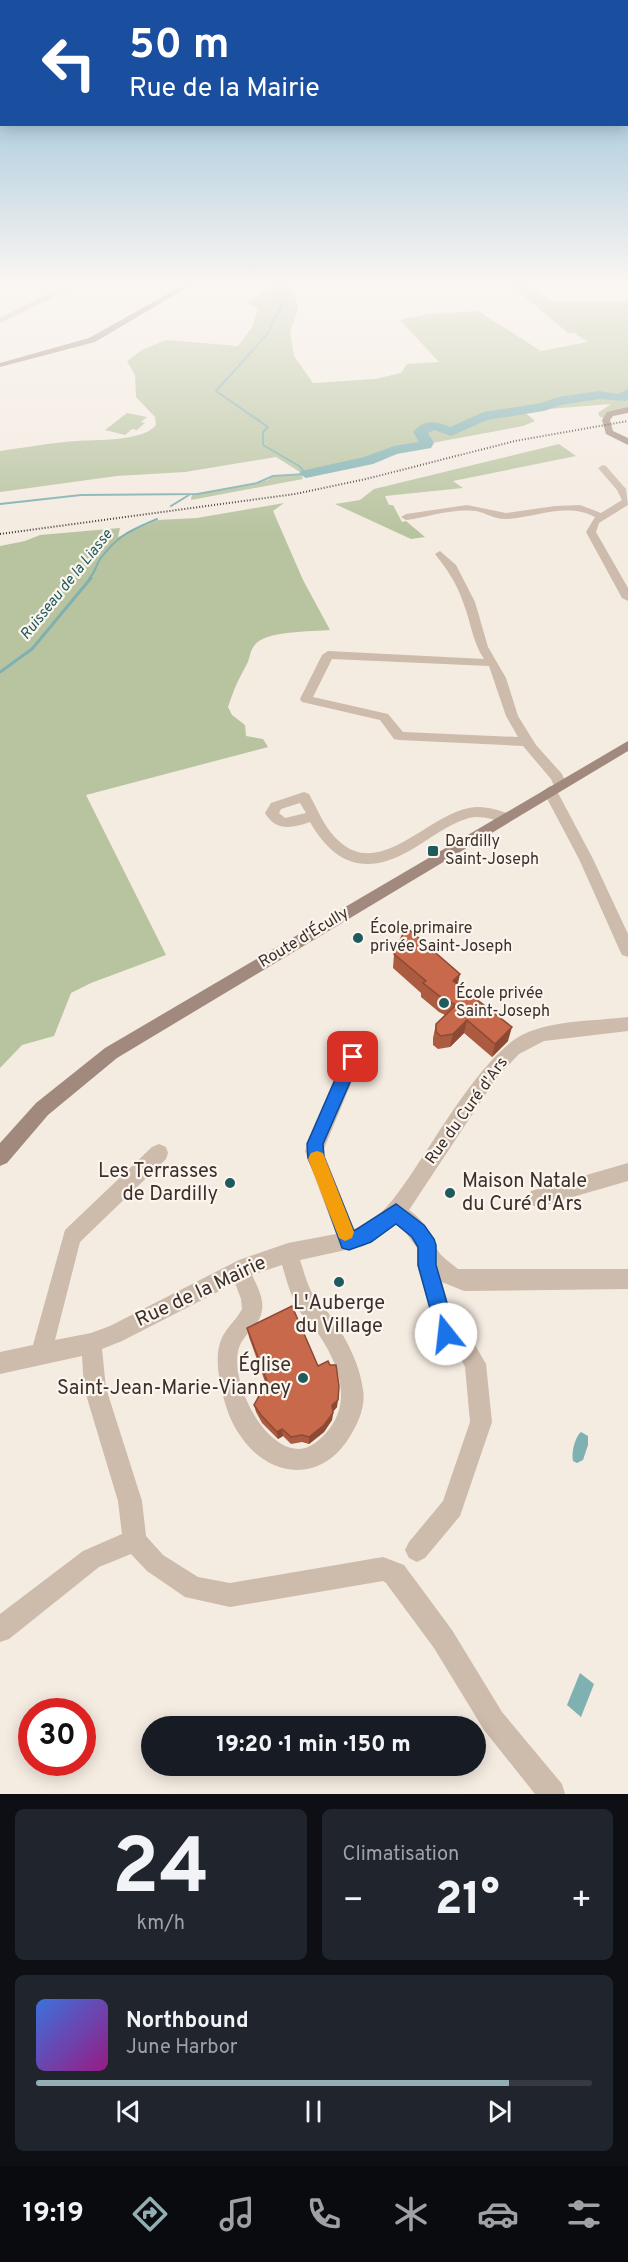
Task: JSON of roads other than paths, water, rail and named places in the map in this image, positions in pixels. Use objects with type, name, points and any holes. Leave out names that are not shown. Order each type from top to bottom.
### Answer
[{"type":"street","points":[[628,410],[610,414],[606,420],[609,432],[628,442]]},
{"type":"street","points":[[603,468],[621,489],[627,501],[601,517],[595,522],[591,531],[628,598]]},
{"type":"street","points":[[406,517],[475,508],[490,514],[507,516],[573,508],[594,512],[601,517]]},
{"type":"street","points":[[440,554],[449,562],[469,602],[482,647],[493,663],[512,716],[527,742],[557,777],[555,788],[628,951]]},
{"type":"street","points":[[493,663],[328,655],[306,699],[384,717],[399,736],[527,742]]},
{"type":"street","name":"Route d'Écully","points":[[0,1157],[42,1108],[111,1053],[628,745]]},
{"type":"street","points":[[315,815],[335,845],[357,859],[365,860],[380,859],[398,851],[449,820],[466,813],[480,812],[505,818]]},
{"type":"street","name":"Rue du Curé d'Ars","points":[[396,1213],[491,1072],[513,1049],[544,1034],[628,1024]]},
{"type":"street","points":[[349,1241],[314,1151],[353,1057]]},
{"type":"street","points":[[41,1353],[72,1236],[159,1153]]},
{"type":"street","points":[[538,1198],[628,1172]]},
{"type":"street","points":[[396,1213],[418,1231],[428,1245],[427,1265],[446,1334],[468,1352],[476,1364],[481,1422],[452,1508],[417,1550]]},
{"type":"street","name":"Rue de la Mairie","points":[[0,1363],[91,1343],[115,1334],[239,1270],[288,1253],[364,1236],[396,1213]]},
{"type":"street","points":[[239,1270],[252,1308],[250,1316],[230,1343],[230,1371],[234,1394],[249,1430],[264,1445],[291,1459],[303,1460],[318,1454],[341,1432],[349,1417],[353,1400],[352,1379],[323,1322],[306,1304],[288,1253]]},
{"type":"street","points":[[429,1255],[452,1278],[464,1281],[628,1279]]},
{"type":"street","points":[[91,1343],[95,1388],[130,1501],[135,1541],[155,1563],[194,1588],[230,1595],[383,1569],[395,1574],[444,1639],[493,1721],[552,1794]]},
{"type":"street","points":[[0,1630],[91,1559],[135,1541]]},
{"type":"water","points":[[581,1432],[588,1436],[588,1445],[583,1460],[577,1463],[573,1461],[573,1450]]},
{"type":"water","points":[[580,1673],[594,1684],[581,1717],[567,1705]]},
{"type":"waterway","points":[[0,504],[81,495],[198,494],[257,483],[273,476],[306,474],[299,466],[263,445],[263,432],[268,427],[216,391],[239,366]]},
{"type":"waterway","points":[[306,474],[368,461],[394,450],[426,445],[420,432],[433,425],[451,432],[484,416],[544,407],[558,401],[599,395],[621,398],[628,393]]},
{"type":"waterway","name":"Ruisseau de la Liasse","points":[[171,506],[189,495]]},
{"type":"waterway","name":"Ruisseau de la Liasse","points":[[89,579],[100,559],[113,544],[132,530],[157,519]]},
{"type":"waterway","name":"Ruisseau de la Liasse","points":[[0,672],[32,649],[91,578]]},
{"type":"railway","points":[[0,534],[295,494],[366,479],[515,441],[628,421]]},
{"type":"place","name":"Dardilly Saint-Joseph","points":[[433,851]]},
{"type":"place","name":"École primaire privée Saint-Joseph","points":[[358,938]]},
{"type":"place","name":"École privée Saint-Joseph","points":[[444,1003]]},
{"type":"place","name":"Les Terrasses de Dardilly","points":[[230,1183]]},
{"type":"place","name":"Maison Natale du Curé d'Ars","points":[[450,1193]]},
{"type":"place","name":"L'Auberge du Village","points":[[339,1282]]},
{"type":"place","name":"Église Saint-Jean-Marie-Vianney","points":[[303,1378]]}]
